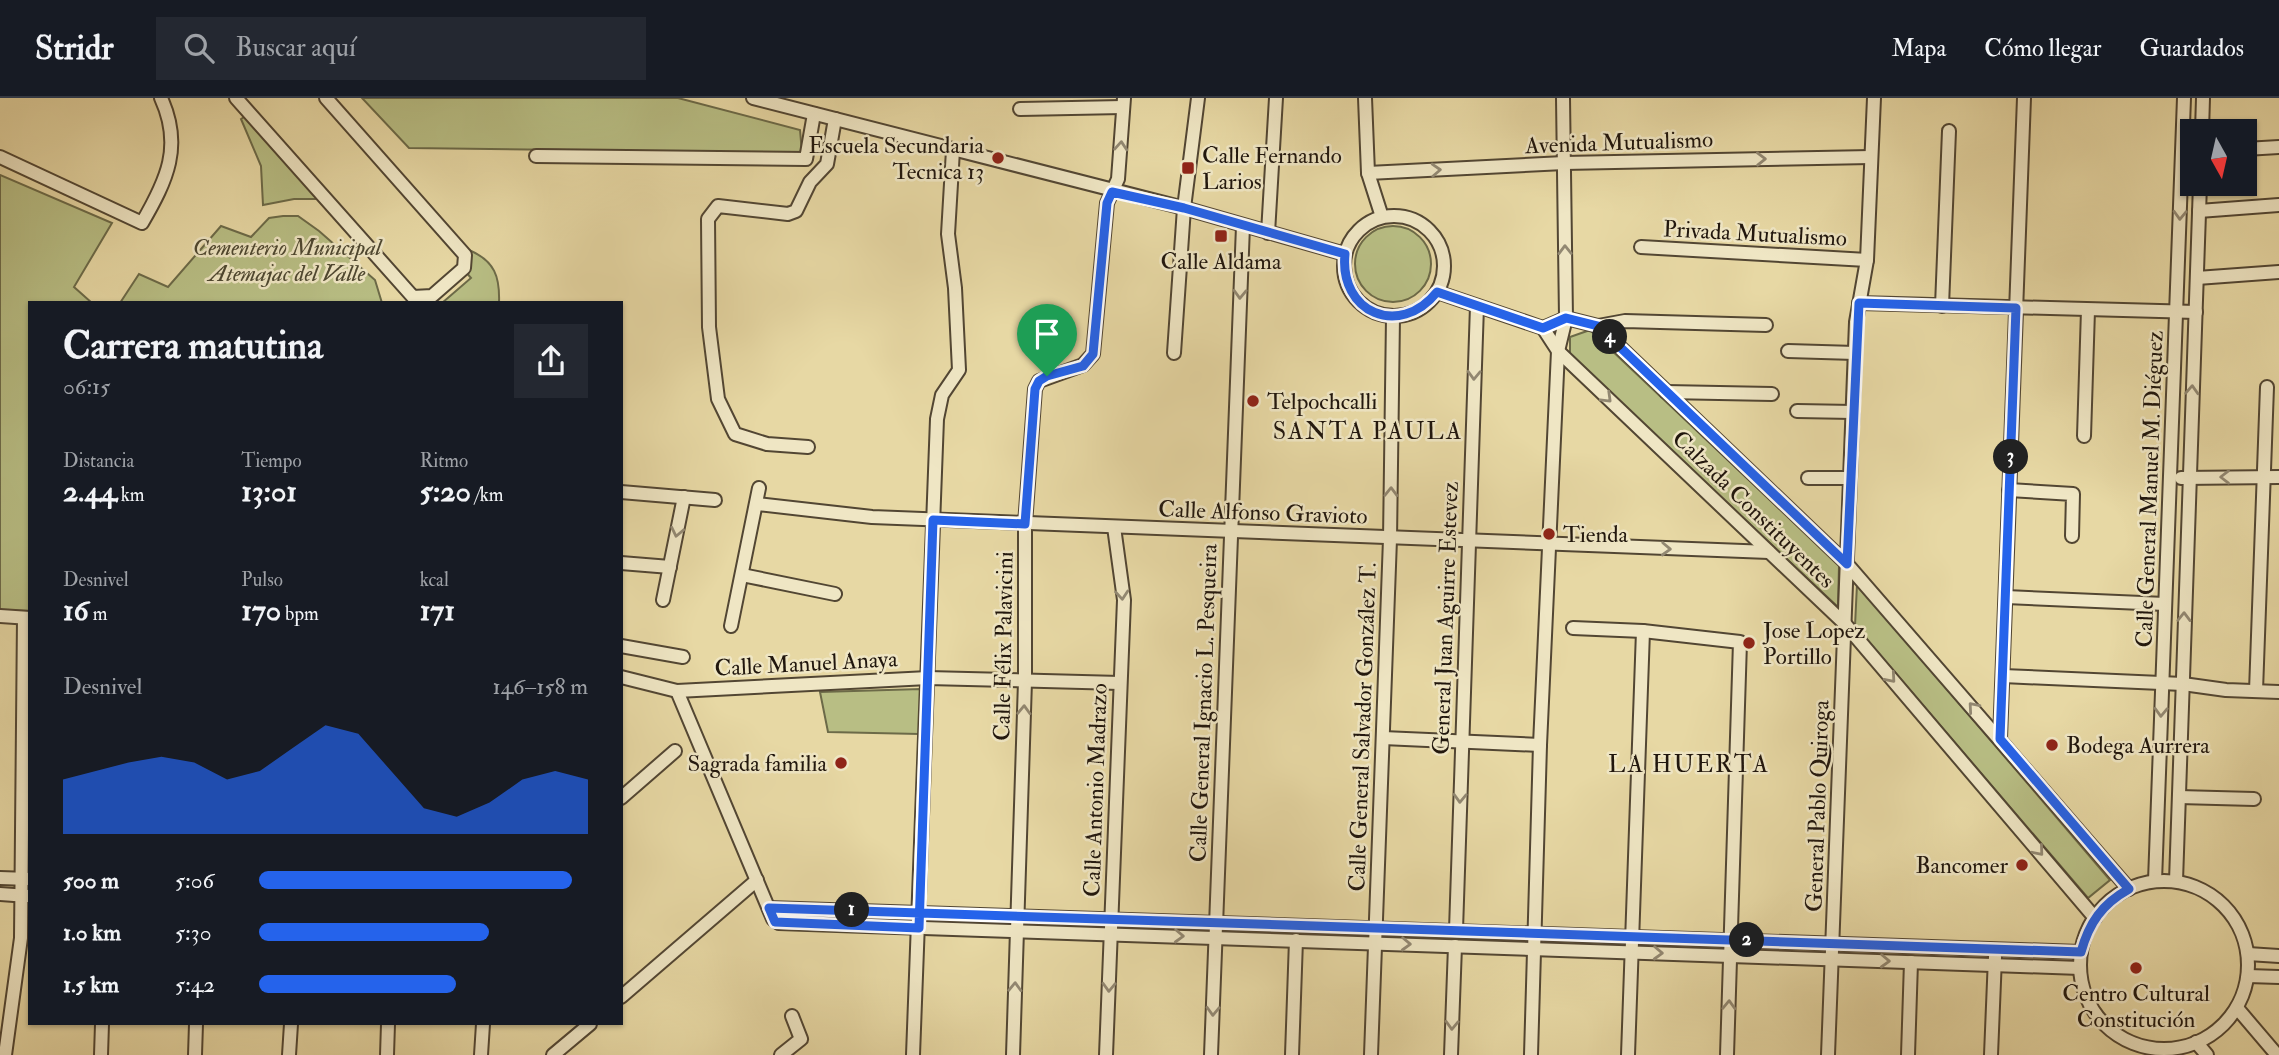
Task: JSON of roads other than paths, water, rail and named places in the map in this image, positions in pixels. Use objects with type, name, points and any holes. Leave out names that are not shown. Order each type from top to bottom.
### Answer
[{"type":"street","points":[[0,157],[142,223],[166,175],[173,149],[173,133],[161,98]]},
{"type":"street","points":[[236,98],[413,296],[432,296],[464,268],[465,255],[326,98]]},
{"type":"street","points":[[753,98],[773,101],[1112,192],[1184,208],[1345,254]]},
{"type":"street","points":[[1174,353],[1184,208],[1198,98]]},
{"type":"street","points":[[1268,233],[1276,98]]},
{"type":"street","points":[[1365,98],[1368,173],[1382,217]]},
{"type":"street","points":[[1531,1055],[1540,746],[1558,351],[1566,318],[1563,98]]},
{"type":"street","name":"General Pablo Quiroga","points":[[1828,1055],[1855,353],[1859,303],[1867,260],[1874,98]]},
{"type":"street","points":[[2000,739],[2024,98]]},
{"type":"street","name":"Calle General Manuel M. Diéguez","points":[[2155,881],[2184,98]]},
{"type":"street","points":[[2202,119],[2203,98]]},
{"type":"street","points":[[1020,109],[1124,103],[1118,179],[1112,192]]},
{"type":"street","points":[[536,156],[802,159],[808,156],[814,114]]},
{"type":"street","points":[[808,447],[767,444],[736,434],[718,399],[709,327],[708,219],[718,206],[788,214],[796,211],[810,182],[827,164],[835,119]]},
{"type":"street","points":[[1942,306],[1949,131]]},
{"type":"street","points":[[2258,148],[2279,147]]},
{"type":"street","points":[[913,1055],[937,419],[942,394],[959,370],[955,288],[948,234],[953,150]]},
{"type":"street","name":"Avenida Mutualismo","points":[[1368,173],[1564,163],[1871,157]]},
{"type":"street","name":"Calle Félix Palavicini","points":[[1013,1055],[1025,681],[1025,524],[1035,389],[1039,381],[1083,366],[1093,354],[1107,203],[1112,192]]},
{"type":"street","name":"Calle General Manuel M. Diéguez","points":[[2176,881],[2200,196]]},
{"type":"street","points":[[2199,211],[2279,205]]},
{"type":"street","points":[[1399,216],[1416,220],[1430,230],[1440,244],[1444,260],[1444,277],[1437,292],[1418,310],[1393,317],[1371,311],[1353,297],[1346,283],[1345,254],[1358,230],[1382,217],[1399,216]]},
{"type":"street","name":"Calle General Ignacio L. Pesqueira","points":[[1211,1055],[1243,226]]},
{"type":"street","name":"Privada Mutualismo","points":[[1641,247],[1867,260]]},
{"type":"street","points":[[2197,278],[2279,272]]},
{"type":"street","points":[[1437,292],[1543,328],[1566,318]]},
{"type":"street","points":[[1859,303],[2196,312]]},
{"type":"street","name":"General Juan Aguirre Estevez","points":[[1456,930],[1477,306]]},
{"type":"street","points":[[2084,436],[2088,310]]},
{"type":"street","name":"Calle General Salvador González T.","points":[[1371,1055],[1390,539],[1393,317]]},
{"type":"street","name":"Calzada Constituyentes","points":[[1566,318],[1598,326],[1847,564],[2129,889]]},
{"type":"street","points":[[1598,326],[1625,321],[1766,325]]},
{"type":"street","name":"Calzada Constituyentes","points":[[1543,328],[1558,351],[1845,624],[2095,918]]},
{"type":"street","points":[[1788,351],[1855,353]]},
{"type":"street","points":[[2256,691],[2267,387]]},
{"type":"street","points":[[1666,391],[1772,394]]},
{"type":"street","points":[[1797,411],[1853,412]]},
{"type":"street","points":[[2170,478],[2279,477]]},
{"type":"street","points":[[1808,478],[1850,478]]},
{"type":"street","points":[[731,626],[759,488]]},
{"type":"street","points":[[2009,490],[2073,494],[2072,536]]},
{"type":"street","points":[[623,492],[715,500]]},
{"type":"street","points":[[663,600],[684,498]]},
{"type":"street","name":"Calle Alfonso Gravioto","points":[[757,504],[872,517],[933,520],[1769,552]]},
{"type":"street","name":"Calle Antonio Madrazo","points":[[1106,1055],[1124,600],[1114,527]]},
{"type":"street","points":[[623,563],[670,567]]},
{"type":"street","points":[[742,575],[835,594]]},
{"type":"street","points":[[2006,597],[2165,604]]},
{"type":"street","points":[[0,616],[27,618],[26,896],[18,978],[5,1055]]},
{"type":"street","points":[[1573,628],[1643,631],[1740,642],[1742,649],[1727,1055]]},
{"type":"street","points":[[1628,1055],[1643,631]]},
{"type":"street","points":[[623,646],[683,657]]},
{"type":"street","points":[[2003,676],[2183,684],[2279,692]]},
{"type":"street","name":"Calle Manuel Anaya","points":[[623,678],[677,691],[928,678],[1120,683]]},
{"type":"street","points":[[677,691],[775,922],[2080,968]]},
{"type":"street","points":[[1383,738],[1540,746]]},
{"type":"street","points":[[623,796],[675,751]]},
{"type":"street","points":[[2179,797],[2254,799]]},
{"type":"street","points":[[0,878],[26,879]]},
{"type":"street","points":[[623,994],[757,880]]},
{"type":"street","points":[[2155,881],[2176,881],[2203,890],[2232,914],[2243,933],[2248,954],[2248,976],[2237,1008],[2219,1028],[2196,1042],[2168,1052],[2154,1052],[2107,1026],[2088,999],[2080,968],[2087,930],[2116,896],[2129,889],[2155,881]]},
{"type":"street","points":[[0,894],[26,896]]},
{"type":"street","points":[[769,908],[2081,952]]},
{"type":"street","points":[[1292,1055],[1296,940]]},
{"type":"street","points":[[1451,1055],[1455,946]]},
{"type":"street","points":[[1991,1055],[1995,949]]},
{"type":"street","points":[[2248,954],[2279,956]]},
{"type":"street","points":[[1908,1055],[1911,962]]},
{"type":"street","points":[[2248,976],[2279,977]]},
{"type":"street","points":[[2237,1008],[2277,1055]]},
{"type":"street","points":[[781,1055],[801,1040],[792,1016]]},
{"type":"street","points":[[100,1055],[102,1025]]},
{"type":"street","points":[[195,1055],[196,1025]]},
{"type":"street","points":[[289,1055],[290,1025]]},
{"type":"street","points":[[387,1055],[388,1025]]},
{"type":"street","points":[[481,1055],[482,1025]]},
{"type":"street","points":[[553,1055],[589,1025]]},
{"type":"street","points":[[2196,1042],[2207,1055]]},
{"type":"place","name":"Escuela Secundaria Tecnica 13","points":[[998,158]]},
{"type":"place","name":"Calle Fernando Larios","points":[[1188,168]]},
{"type":"place","name":"Calle Aldama","points":[[1221,236]]},
{"type":"place","name":"Telpochcalli","points":[[1253,401]]},
{"type":"place","name":"Tienda","points":[[1549,534]]},
{"type":"place","name":"Jose Lopez Portillo","points":[[1749,643]]},
{"type":"place","name":"Bodega Aurrera","points":[[2052,745]]},
{"type":"place","name":"Sagrada familia","points":[[841,763]]},
{"type":"place","name":"Bancomer","points":[[2022,865]]},
{"type":"place","name":"Centro Cultural Constitución","points":[[2136,968]]},
{"type":"district","name":"SANTA PAULA","points":[[1368,431]]},
{"type":"district","name":"LA HUERTA","points":[[1689,764]]},
{"type":"park label","name":"Cementerio Municipal Atemajac del Valle","points":[[287,260]]}]
